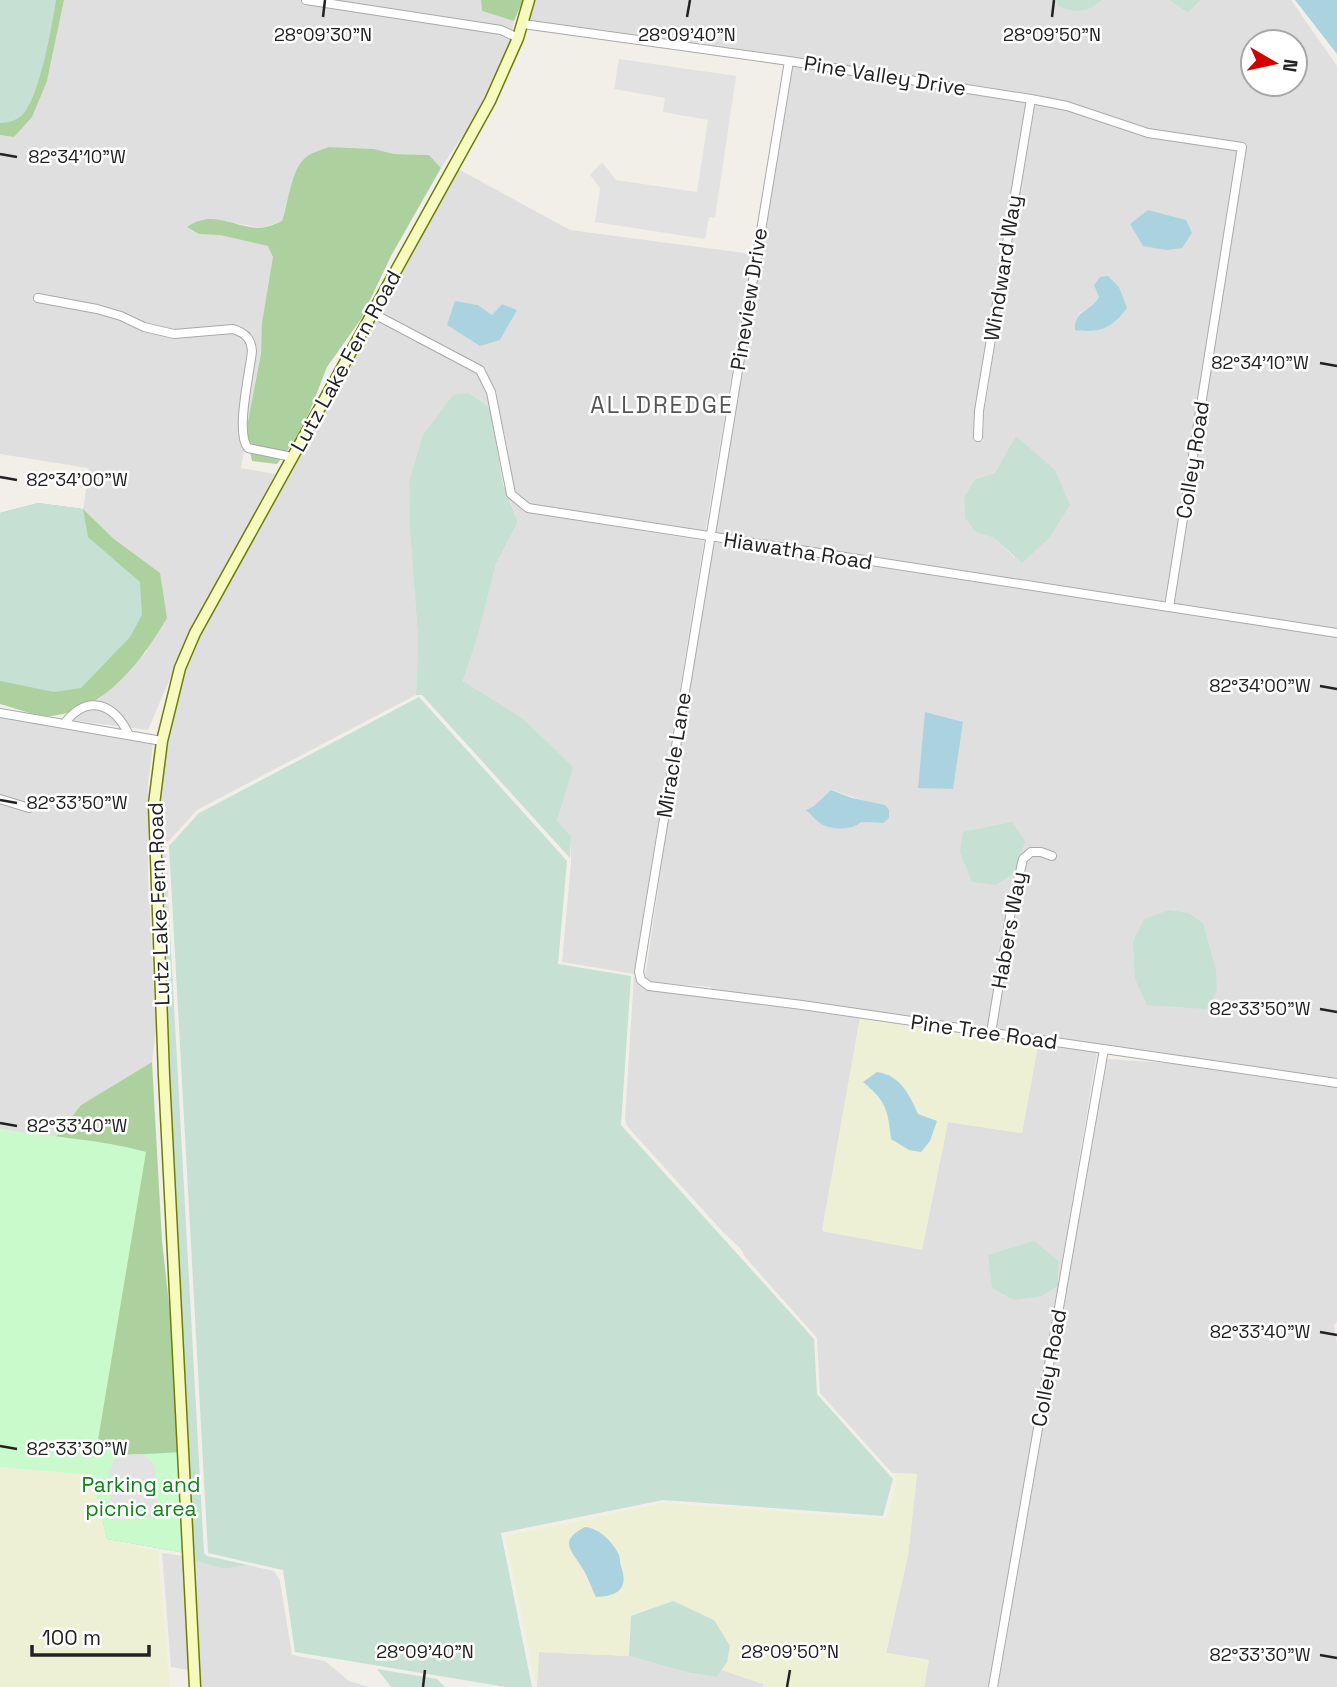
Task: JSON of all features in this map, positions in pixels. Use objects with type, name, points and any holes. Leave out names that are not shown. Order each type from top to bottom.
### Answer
[{"type":"main road","name":"Lutz Lake Fern Road","points":[[195,1687],[164,1076],[154,804],[162,741],[180,668],[195,633],[491,101],[518,38],[529,0]]},
{"type":"street","points":[[306,0],[501,30],[518,38]]},
{"type":"street","name":"Pine Valley Drive","points":[[523,24],[789,61],[1031,99],[1067,106],[1148,134],[1242,147]]},
{"type":"street","name":"Pineview Drive","points":[[709,538],[789,61]]},
{"type":"street","name":"Windward Way","points":[[978,437],[979,411],[1031,99]]},
{"type":"street","name":"Colley Road","points":[[1169,607],[1242,147]]},
{"type":"street","points":[[38,298],[97,309],[144,327],[174,334],[233,329],[241,332],[251,342],[252,351],[243,443],[248,448],[292,457]]},
{"type":"street","name":"Hiawatha Road","points":[[374,314],[480,370],[491,392],[511,494],[528,508],[1337,633]]},
{"type":"street","name":"Miracle Lane","points":[[639,972],[709,538]]},
{"type":"street","points":[[64,724],[82,706],[97,705],[115,714],[129,735]]},
{"type":"street","points":[[0,713],[162,741]]},
{"type":"street","points":[[0,799],[29,808]]},
{"type":"street","name":"Habers Way","points":[[991,1033],[1011,911],[1023,859],[1031,852],[1052,856]]},
{"type":"street","name":"Pine Tree Road","points":[[639,972],[641,980],[649,986],[1337,1083]]},
{"type":"street","name":"Colley Road","points":[[993,1687],[1104,1049]]},
{"type":"shaded area","points":[[64,0],[481,0],[482,11],[514,21],[511,38],[475,117],[441,168],[429,155],[329,147],[293,179],[282,221],[261,228],[214,219],[197,220],[279,243],[241,468],[275,474],[194,622],[148,730],[70,720],[78,710],[100,698],[147,651],[114,539],[83,509],[88,468],[0,454],[0,135],[14,137],[47,81]]},
{"type":"shaded area","points":[[534,0],[1056,0],[1058,6],[1093,7],[1102,0],[1169,0],[1188,13],[1201,0],[1291,0],[1337,66],[1337,629],[1174,604],[1247,144],[1149,130],[1069,103],[1036,95],[785,56],[529,21]]},
{"type":"shaded area","points":[[619,59],[736,76],[715,218],[709,217],[705,239],[595,222],[600,188],[590,175],[602,162],[616,180],[697,192],[708,120],[663,112],[665,98],[614,89]]},
{"type":"shaded area","points":[[793,66],[1026,102],[975,411],[974,441],[983,441],[984,412],[1035,103],[1066,110],[1147,137],[1237,151],[1165,603],[714,534]],"holes":[[[1119,287],[1126,308],[1078,314],[1095,305],[1098,292]],[[1017,436],[1015,558],[994,538],[975,532],[965,518],[964,497],[975,479],[995,473]]]},
{"type":"shaded area","points":[[458,169],[570,230],[752,254],[705,533],[530,504],[515,492],[496,391],[484,368],[380,312]],"holes":[[[455,302],[478,305],[492,315],[502,304],[516,311],[500,340]]]},
{"type":"shaded area","points":[[376,319],[477,372],[487,393],[490,408],[469,393],[409,482],[418,638],[416,695],[197,810],[166,844],[169,914],[164,913],[158,805],[166,742],[184,670],[199,635]]},
{"type":"shaded area","points":[[509,498],[528,512],[704,541],[634,974],[562,962],[571,836],[557,822],[572,767],[463,682],[496,564],[518,522]]},
{"type":"shaded area","points":[[713,542],[1337,637],[1337,1079],[711,987],[651,982],[645,978]],"holes":[[[832,790],[867,802],[883,823],[861,822],[807,809],[814,807]]]},
{"type":"shaded area","points":[[0,713],[153,743],[148,784],[148,876],[156,1029],[152,1062],[81,1105],[55,1138],[0,1129]]},
{"type":"shaded area","points":[[634,976],[644,989],[860,1018],[822,1231],[922,1249],[948,1122],[1022,1133],[1038,1045],[1097,1052],[1059,1281],[1059,1261],[1042,1296],[1058,1286],[989,1687],[924,1687],[929,1660],[886,1653],[908,1555],[917,1474],[892,1473],[820,1393],[817,1338],[740,1248],[627,1126],[625,1119]]},
{"type":"shaded area","points":[[1107,1059],[1168,1063],[1337,1087],[1337,1321],[1334,1326],[1337,1344],[1337,1687],[998,1687]]},
{"type":"shaded area","points":[[139,1454],[147,1457],[155,1467],[158,1517],[111,1520],[109,1471],[114,1461],[123,1455]]},
{"type":"shaded area","points":[[162,1553],[184,1556],[189,1670],[171,1667]]},
{"type":"shaded area","points":[[193,1560],[223,1569],[248,1565],[274,1571],[280,1581],[292,1655],[325,1661],[349,1681],[369,1687],[199,1687]]},
{"type":"shaded area","points":[[539,1652],[629,1656],[690,1673],[717,1677],[722,1670],[764,1684],[763,1687],[537,1687]]},
{"type":"green space","points":[[0,0],[64,0],[47,81],[32,117],[14,137],[0,135]]},
{"type":"green space","points":[[0,0],[56,0],[44,59],[30,104],[19,118],[0,123]]},
{"type":"green space","points":[[481,0],[523,0],[514,21],[482,11]]},
{"type":"green space","points":[[1056,0],[1102,0],[1091,7],[1075,11],[1058,6]]},
{"type":"green space","points":[[1169,0],[1201,0],[1188,13]]},
{"type":"green space","points":[[329,147],[429,155],[441,168],[391,256],[361,319],[327,367],[309,413],[293,443],[277,464],[252,461],[246,432],[261,353],[262,323],[273,257],[268,246],[220,235],[199,234],[187,227],[205,219],[259,228],[282,221],[293,179],[300,164],[309,155]]},
{"type":"green space","points":[[469,393],[490,408],[503,484],[518,522],[496,564],[463,681],[523,719],[573,767],[557,821],[571,836],[570,858],[422,695],[416,695],[418,638],[409,482],[423,435],[453,395]]},
{"type":"green space","points":[[1016,436],[1055,470],[1070,505],[1049,538],[1022,563],[994,538],[975,532],[965,518],[964,497],[975,479],[995,473]]},
{"type":"green space","points":[[38,503],[83,509],[114,539],[160,573],[167,618],[134,666],[106,693],[71,712],[52,716],[33,714],[0,704],[0,513]]},
{"type":"green space","points":[[38,503],[83,509],[88,537],[140,582],[142,615],[130,637],[81,688],[54,692],[0,681],[0,513]]},
{"type":"green space","points":[[419,697],[567,861],[558,964],[631,976],[621,1125],[814,1339],[817,1394],[893,1479],[883,1516],[663,1500],[501,1533],[532,1687],[506,1687],[295,1652],[283,1570],[208,1553],[169,846],[199,813]]},
{"type":"green space","points":[[1012,822],[1025,841],[1016,872],[995,885],[972,882],[960,852],[963,832]]},
{"type":"green space","points":[[1169,910],[1188,913],[1203,923],[1216,970],[1217,991],[1206,1009],[1147,1005],[1135,979],[1133,942],[1144,919]]},
{"type":"green space","points":[[164,913],[169,914],[204,1553],[207,1556],[248,1565],[223,1569],[193,1560],[169,1076]]},
{"type":"green space","points":[[860,1018],[1038,1045],[1022,1133],[948,1122],[922,1250],[822,1231]],"holes":[[[909,1093],[918,1114],[891,1139],[881,1097]]]},
{"type":"green space","name":"Parking and picnic area","points":[[152,1062],[162,1241],[173,1340],[185,1553],[107,1539],[92,1475],[55,1138],[81,1105]]},
{"type":"green space","name":"Parking and picnic area","points":[[0,1129],[92,1141],[146,1152],[98,1440],[113,1442],[127,1455],[183,1452],[185,1553],[107,1539],[92,1475],[0,1467]]},
{"type":"green space","points":[[1034,1241],[1059,1261],[1058,1286],[1042,1296],[1014,1300],[992,1288],[988,1255]]},
{"type":"green space","points":[[0,1467],[92,1475],[107,1539],[158,1551],[170,1687],[0,1687]]},
{"type":"green space","points":[[892,1473],[917,1474],[908,1555],[886,1653],[929,1660],[924,1687],[763,1687],[763,1684],[722,1670],[727,1662],[629,1632],[629,1656],[539,1652],[536,1687],[505,1536],[663,1503],[884,1519],[887,1517],[897,1480]],"holes":[[[597,1529],[618,1553],[624,1571],[596,1596],[569,1544],[572,1534]]]},
{"type":"green space","points":[[673,1601],[714,1620],[730,1646],[727,1662],[717,1677],[690,1673],[629,1656],[631,1616]]},
{"type":"green space","points":[[377,1669],[437,1679],[445,1687],[391,1687]]},
{"type":"water","points":[[1295,0],[1337,0],[1337,54]]},
{"type":"water","points":[[1148,210],[1186,220],[1192,233],[1182,248],[1166,250],[1143,246],[1130,224]]},
{"type":"water","points":[[1108,276],[1119,287],[1127,308],[1116,321],[1104,328],[1075,330],[1077,319],[1099,297],[1094,285],[1100,277]]},
{"type":"water","points":[[455,301],[478,305],[492,315],[502,304],[517,310],[500,340],[480,346],[447,325]]},
{"type":"water","points":[[925,712],[963,722],[953,789],[918,788]]},
{"type":"water","points":[[831,790],[885,805],[889,810],[889,818],[883,823],[861,822],[853,827],[832,828],[823,825],[806,810]]},
{"type":"water","points":[[877,1072],[898,1082],[908,1093],[918,1114],[937,1121],[930,1141],[921,1152],[909,1150],[891,1139],[884,1107],[877,1095],[863,1082]]},
{"type":"water","points":[[585,1527],[605,1536],[619,1555],[624,1580],[616,1593],[596,1597],[586,1574],[569,1547],[571,1537]]},
{"type":"district","name":"ALLDREDGE","points":[[662,405]]}]
